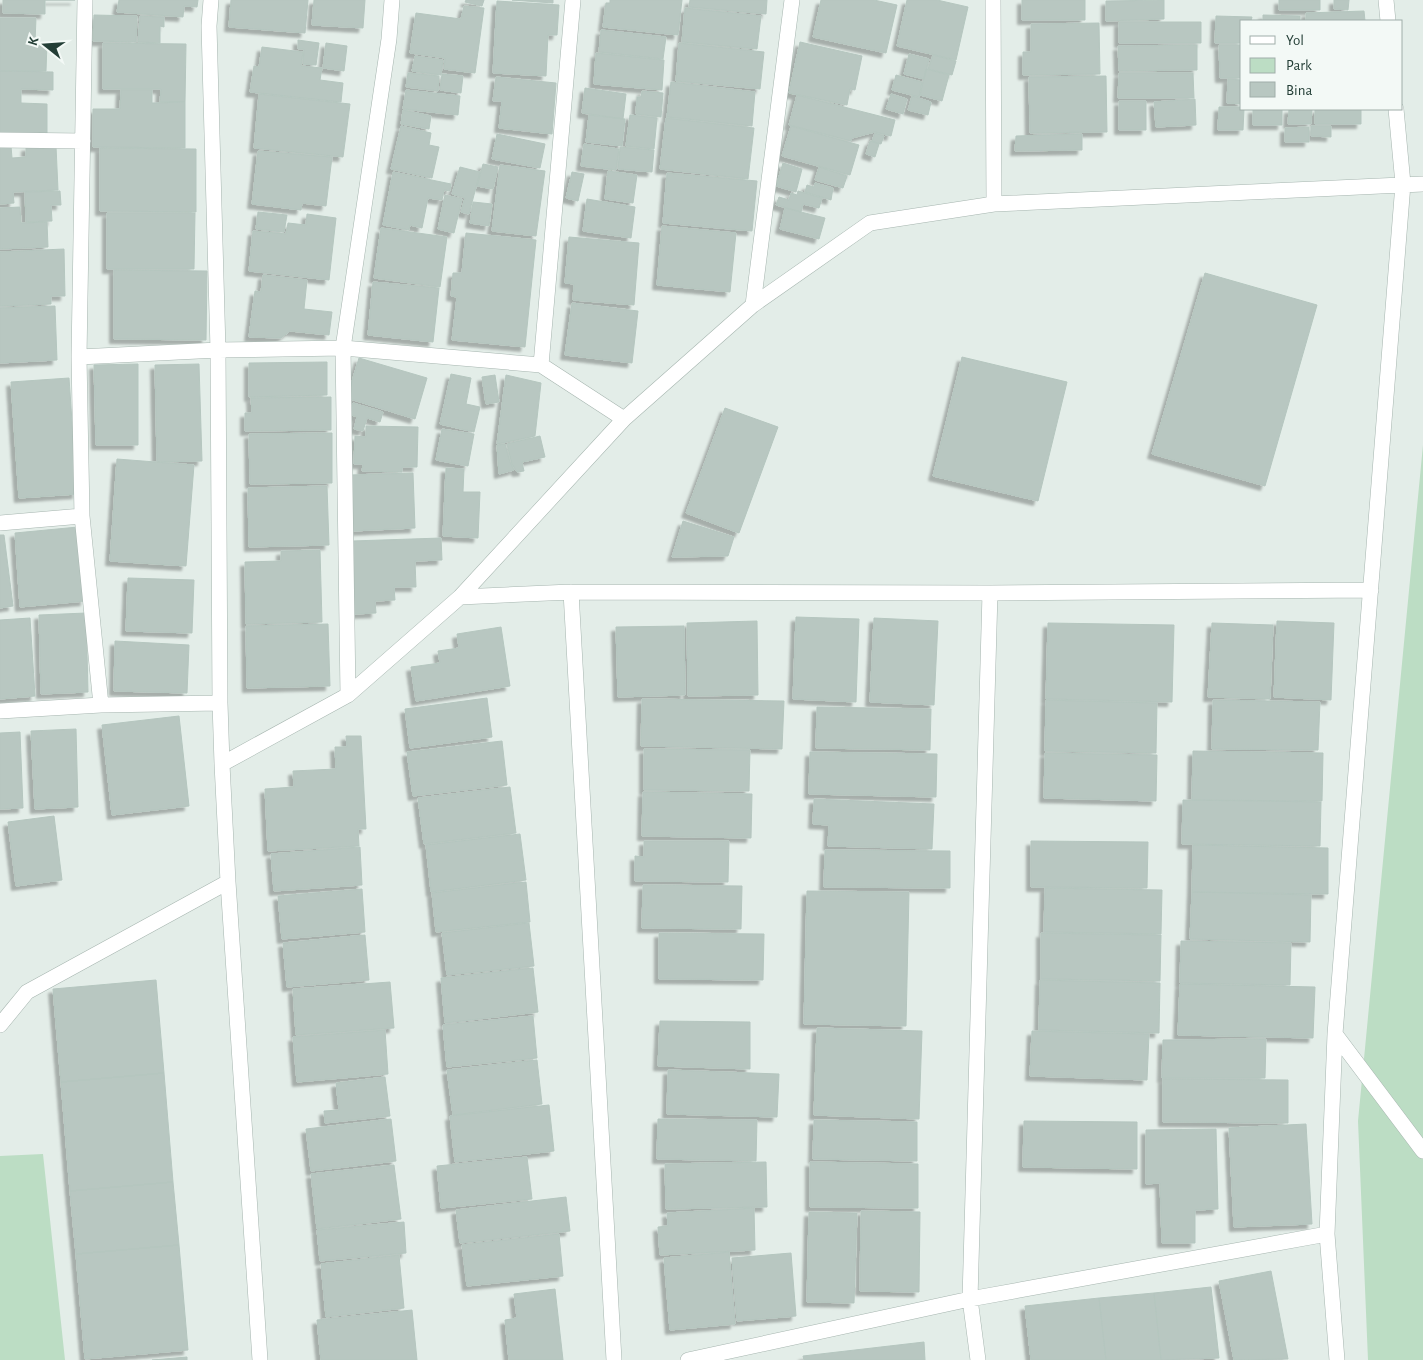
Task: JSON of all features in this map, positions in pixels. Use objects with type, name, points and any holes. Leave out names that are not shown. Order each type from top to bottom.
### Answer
[{"type":"street","points":[[85,0],[79,357],[82,516],[101,705]]},
{"type":"street","points":[[211,0],[209,26],[218,350],[222,764],[228,882],[260,1360]]},
{"type":"street","points":[[348,695],[343,348],[390,39],[392,0]]},
{"type":"street","points":[[541,365],[573,0]]},
{"type":"street","points":[[753,305],[792,0]]},
{"type":"street","points":[[993,0],[994,204]]},
{"type":"street","points":[[1386,0],[1388,20]]},
{"type":"street","points":[[1337,1360],[1327,1234],[1335,1034],[1403,184],[1396,110]]},
{"type":"street","points":[[0,140],[83,141]]},
{"type":"street","points":[[222,764],[348,695],[460,597],[624,419],[753,305],[870,223],[994,204],[1423,184]]},
{"type":"street","points":[[79,357],[218,350],[343,348],[541,365],[624,419]]},
{"type":"street","points":[[0,523],[82,516]]},
{"type":"street","points":[[460,597],[571,592],[990,593],[1371,590]]},
{"type":"street","points":[[571,592],[614,1360]]},
{"type":"street","points":[[978,1360],[970,1299],[990,593]]},
{"type":"street","points":[[0,712],[101,705],[220,703]]},
{"type":"street","points":[[0,1025],[27,992],[228,882]]},
{"type":"street","points":[[1335,1034],[1423,1151]]},
{"type":"street","points":[[688,1360],[970,1299],[1327,1234]]},
{"type":"green space","points":[[1423,445],[1423,1360],[1368,1360],[1358,1121]]},
{"type":"green space","points":[[43,1154],[65,1360],[0,1360],[0,1156]]},
{"type":"building","points":[[3,0],[45,0],[45,14],[3,13]]},
{"type":"building","points":[[119,0],[198,0],[197,7],[184,6],[183,17],[117,12]]},
{"type":"building","points":[[231,0],[308,0],[305,33],[229,27]]},
{"type":"building","points":[[314,0],[365,0],[363,28],[312,25]]},
{"type":"building","points":[[466,0],[484,0],[482,6],[465,2]]},
{"type":"building","points":[[512,0],[553,0],[553,3]]},
{"type":"building","points":[[610,0],[682,0],[678,35],[603,27],[606,3],[610,3]]},
{"type":"building","points":[[690,0],[767,0],[766,14],[689,7]]},
{"type":"building","points":[[821,0],[874,0],[897,5],[886,53],[813,37]]},
{"type":"building","points":[[907,0],[937,0],[968,7],[956,60],[897,46]]},
{"type":"building","points":[[1022,0],[1085,0],[1085,20],[1022,20]]},
{"type":"building","points":[[1164,0],[1164,19],[1106,21],[1106,1]]},
{"type":"building","points":[[1279,0],[1320,0],[1320,10],[1279,10]]},
{"type":"building","points":[[1334,0],[1349,0],[1348,10],[1334,9]]},
{"type":"building","points":[[497,1],[559,5],[557,35],[548,35],[546,76],[493,73]]},
{"type":"building","points":[[464,6],[484,8],[475,73],[444,69],[445,58],[410,53],[416,13],[461,19]]},
{"type":"building","points":[[685,8],[761,16],[757,49],[682,42]]},
{"type":"building","points":[[1364,11],[1365,20],[1306,20],[1306,13]]},
{"type":"building","points":[[94,15],[137,16],[136,42],[93,41]]},
{"type":"building","points":[[1263,15],[1300,16],[1300,20],[1263,20]]},
{"type":"building","points":[[140,16],[164,17],[164,27],[160,26],[160,43],[138,42]]},
{"type":"building","points":[[1216,16],[1252,17],[1251,20],[1240,20],[1240,43],[1215,43]]},
{"type":"building","points":[[0,18],[36,18],[35,43],[47,43],[46,71],[0,71]]},
{"type":"building","points":[[1119,22],[1201,22],[1201,43],[1119,43]]},
{"type":"building","points":[[1099,23],[1100,74],[1023,75],[1023,52],[1031,52],[1031,24]]},
{"type":"building","points":[[601,30],[666,37],[663,59],[599,52]]},
{"type":"building","points":[[298,40],[319,43],[316,65],[303,64],[304,49],[298,49]]},
{"type":"building","points":[[800,42],[862,56],[855,90],[850,89],[847,105],[789,93]]},
{"type":"building","points":[[103,43],[186,44],[185,102],[160,102],[161,89],[103,89]]},
{"type":"building","points":[[326,43],[347,46],[344,71],[323,68]]},
{"type":"building","points":[[679,43],[764,52],[760,89],[676,81]]},
{"type":"building","points":[[1197,45],[1197,70],[1119,71],[1118,46]]},
{"type":"building","points":[[1219,45],[1240,45],[1240,78],[1220,78]]},
{"type":"building","points":[[262,47],[303,52],[301,66],[322,68],[320,80],[343,83],[341,102],[250,92],[254,66],[259,67]]},
{"type":"building","points":[[596,53],[664,60],[662,90],[594,84]]},
{"type":"building","points":[[909,54],[929,59],[924,79],[904,74]]},
{"type":"building","points":[[933,55],[956,61],[952,75],[928,69]]},
{"type":"building","points":[[415,56],[443,60],[441,75],[412,71]]},
{"type":"building","points":[[926,69],[949,75],[942,101],[920,95]]},
{"type":"building","points":[[0,71],[53,72],[53,90],[21,89],[21,103],[47,104],[47,138],[0,137]]},
{"type":"building","points":[[408,73],[439,76],[438,91],[406,87]]},
{"type":"building","points":[[1119,73],[1193,73],[1194,98],[1118,98]]},
{"type":"building","points":[[442,74],[463,76],[461,93],[440,90]]},
{"type":"building","points":[[896,75],[922,82],[919,97],[892,90]]},
{"type":"building","points":[[1106,76],[1107,132],[1030,133],[1029,77]]},
{"type":"building","points":[[496,77],[556,83],[552,134],[499,128],[502,101],[493,101]]},
{"type":"building","points":[[1228,79],[1240,80],[1240,104],[1227,103]]},
{"type":"building","points":[[671,82],[755,92],[752,126],[667,117]]},
{"type":"building","points":[[585,88],[626,94],[623,119],[582,113]]},
{"type":"building","points":[[121,90],[152,90],[152,103],[185,102],[185,148],[93,147],[93,109],[120,109]]},
{"type":"building","points":[[406,90],[460,96],[458,115],[403,109]]},
{"type":"building","points":[[642,91],[663,93],[661,117],[636,114],[637,97],[641,97]]},
{"type":"building","points":[[259,94],[350,104],[343,157],[254,148]]},
{"type":"building","points":[[891,94],[907,99],[903,114],[886,109]]},
{"type":"building","points":[[797,95],[895,120],[891,136],[875,132],[852,138],[851,141],[789,125]]},
{"type":"building","points":[[912,96],[931,102],[928,115],[908,110]]},
{"type":"building","points":[[1195,99],[1196,125],[1156,127],[1154,102]]},
{"type":"building","points":[[1119,101],[1146,101],[1146,130],[1119,130]]},
{"type":"building","points":[[1219,107],[1240,107],[1240,110],[1244,110],[1243,130],[1218,130]]},
{"type":"building","points":[[403,110],[431,116],[429,129],[401,124]]},
{"type":"building","points":[[1253,110],[1282,110],[1282,125],[1253,125]]},
{"type":"building","points":[[1289,110],[1312,110],[1311,124],[1288,124]]},
{"type":"building","points":[[1315,110],[1361,110],[1361,124],[1315,124]]},
{"type":"building","points":[[589,115],[625,119],[622,146],[586,142]]},
{"type":"building","points":[[630,115],[657,118],[654,149],[626,146]]},
{"type":"building","points":[[666,118],[754,128],[748,179],[660,169]]},
{"type":"building","points":[[401,126],[431,133],[429,145],[439,147],[432,178],[391,169]]},
{"type":"building","points":[[791,126],[859,145],[850,175],[782,156]]},
{"type":"building","points":[[1311,126],[1331,126],[1331,137],[1311,136]]},
{"type":"building","points":[[1309,127],[1309,142],[1285,142],[1285,128]]},
{"type":"building","points":[[875,133],[884,136],[881,144],[872,141]]},
{"type":"building","points":[[497,134],[545,144],[540,168],[492,159]]},
{"type":"building","points":[[1082,134],[1082,150],[1015,151],[1016,136]]},
{"type":"building","points":[[870,141],[879,144],[875,157],[866,154]]},
{"type":"building","points":[[584,144],[619,149],[616,170],[581,166]]},
{"type":"building","points":[[0,146],[11,146],[12,158],[26,157],[26,147],[56,146],[58,190],[13,192],[14,203],[0,204]]},
{"type":"building","points":[[620,147],[654,150],[652,172],[618,169]]},
{"type":"building","points":[[100,148],[196,149],[196,212],[100,211]]},
{"type":"building","points":[[258,151],[332,157],[326,206],[302,203],[301,210],[252,204]]},
{"type":"building","points":[[783,163],[802,169],[796,192],[776,186]]},
{"type":"building","points":[[483,164],[498,167],[493,189],[477,186]]},
{"type":"building","points":[[500,165],[545,171],[536,236],[492,231]]},
{"type":"building","points":[[460,167],[480,172],[469,214],[461,212],[465,198],[452,194]]},
{"type":"building","points":[[819,167],[847,176],[843,188],[815,180]]},
{"type":"building","points":[[608,171],[637,175],[633,203],[605,199]]},
{"type":"building","points":[[393,172],[451,184],[450,191],[444,190],[442,200],[428,198],[422,228],[410,225],[409,230],[383,225]]},
{"type":"building","points":[[572,172],[584,174],[578,201],[566,198]]},
{"type":"building","points":[[667,173],[757,181],[752,231],[663,223]]},
{"type":"building","points":[[815,183],[833,188],[831,200],[805,192],[807,185],[814,187]]},
{"type":"building","points":[[60,191],[61,205],[51,205],[52,221],[26,222],[25,192]]},
{"type":"building","points":[[798,191],[822,198],[819,208],[803,204],[801,212],[776,205],[779,197],[789,200],[791,193],[797,195]]},
{"type":"building","points":[[445,195],[462,199],[454,233],[438,229]]},
{"type":"building","points":[[587,199],[635,207],[631,238],[583,231]]},
{"type":"building","points":[[473,202],[492,204],[489,226],[470,223]]},
{"type":"building","points":[[20,207],[21,223],[47,222],[48,247],[0,249],[0,208]]},
{"type":"building","points":[[785,208],[825,218],[819,239],[780,229]]},
{"type":"building","points":[[258,212],[287,215],[284,232],[256,229]]},
{"type":"building","points":[[107,213],[195,213],[194,269],[107,269]]},
{"type":"building","points":[[307,214],[336,218],[329,280],[249,271],[253,231],[286,234],[288,223],[306,225]]},
{"type":"building","points":[[662,226],[736,233],[730,292],[657,285]]},
{"type":"building","points":[[381,228],[447,237],[440,287],[374,278]]},
{"type":"building","points":[[466,233],[536,240],[525,347],[452,340],[457,297],[451,296],[453,273],[462,273]]},
{"type":"building","points":[[569,237],[639,243],[634,305],[573,300],[574,284],[565,283]]},
{"type":"building","points":[[64,249],[65,296],[51,296],[51,304],[0,306],[0,252]]},
{"type":"building","points":[[114,270],[207,271],[206,340],[114,339]]},
{"type":"building","points":[[1205,273],[1317,305],[1265,486],[1152,454]]},
{"type":"building","points":[[263,275],[307,280],[304,309],[332,312],[329,335],[290,331],[281,338],[249,337],[255,291],[261,292]]},
{"type":"building","points":[[373,282],[439,288],[433,342],[368,335]]},
{"type":"building","points":[[572,303],[638,311],[632,363],[565,355]]},
{"type":"building","points":[[55,306],[57,360],[0,363],[0,308]]},
{"type":"building","points":[[962,357],[1067,382],[1038,501],[933,476]]},
{"type":"building","points":[[359,358],[427,378],[415,419],[347,398]]},
{"type":"building","points":[[327,362],[327,395],[249,397],[249,363]]},
{"type":"building","points":[[138,364],[138,445],[96,445],[94,365]]},
{"type":"building","points":[[199,364],[202,461],[157,462],[155,365]]},
{"type":"building","points":[[451,374],[471,378],[466,404],[480,407],[474,432],[440,424]]},
{"type":"building","points":[[495,375],[499,402],[486,404],[482,377]]},
{"type":"building","points":[[506,375],[541,383],[535,436],[497,444]]},
{"type":"building","points":[[69,378],[77,494],[19,498],[11,382]]},
{"type":"building","points":[[331,397],[331,430],[245,431],[245,413],[252,413],[251,398]]},
{"type":"building","points":[[353,403],[383,412],[380,422],[367,418],[363,431],[354,429],[357,417],[349,414]]},
{"type":"building","points":[[725,408],[778,427],[739,533],[686,513]]},
{"type":"building","points":[[366,426],[418,427],[417,467],[402,467],[402,472],[362,471],[363,464],[354,464],[355,436],[366,437]]},
{"type":"building","points":[[442,429],[474,434],[468,466],[436,460]]},
{"type":"building","points":[[332,433],[332,483],[250,484],[249,434]]},
{"type":"building","points":[[540,436],[545,457],[522,462],[524,471],[517,472],[512,464],[507,444]]},
{"type":"building","points":[[505,444],[514,470],[499,474],[497,445]]},
{"type":"building","points":[[117,459],[194,465],[186,566],[110,561]]},
{"type":"building","points":[[446,468],[464,469],[463,492],[480,492],[478,538],[443,536]]},
{"type":"building","points":[[413,473],[415,528],[353,531],[350,475]]},
{"type":"building","points":[[327,486],[329,545],[249,547],[248,488]]},
{"type":"building","points":[[683,521],[734,537],[728,556],[672,557]]},
{"type":"building","points":[[78,527],[85,601],[20,607],[15,533]]},
{"type":"building","points":[[0,535],[4,535],[13,606],[0,608]]},
{"type":"building","points":[[441,538],[442,560],[415,561],[416,587],[394,587],[395,600],[375,601],[376,613],[354,614],[352,541]]},
{"type":"building","points":[[320,550],[322,622],[246,624],[245,562],[281,561],[281,551]]},
{"type":"building","points":[[128,578],[194,580],[192,633],[126,631]]},
{"type":"building","points":[[86,613],[88,692],[41,694],[39,615]]},
{"type":"building","points":[[796,617],[859,619],[856,702],[793,699]]},
{"type":"building","points":[[30,618],[35,696],[0,699],[0,620]]},
{"type":"building","points":[[874,618],[938,621],[934,705],[870,702]]},
{"type":"building","points":[[757,621],[758,695],[688,696],[687,623]]},
{"type":"building","points":[[1277,621],[1334,623],[1331,700],[1274,697]]},
{"type":"building","points":[[1048,623],[1174,625],[1172,702],[1046,699]]},
{"type":"building","points":[[1212,623],[1273,625],[1270,699],[1208,697]]},
{"type":"building","points":[[328,624],[330,686],[247,688],[246,626]]},
{"type":"building","points":[[684,626],[685,695],[618,697],[616,627]]},
{"type":"building","points":[[501,627],[510,686],[416,701],[411,667],[440,663],[438,651],[459,648],[457,634]]},
{"type":"building","points":[[115,641],[189,645],[187,693],[114,691]]},
{"type":"building","points":[[487,698],[492,737],[410,748],[405,709]]},
{"type":"building","points":[[642,699],[784,701],[782,749],[641,746]]},
{"type":"building","points":[[1046,700],[1157,703],[1156,753],[1045,751]]},
{"type":"building","points":[[1213,700],[1320,702],[1318,750],[1212,749]]},
{"type":"building","points":[[817,707],[931,709],[930,750],[816,748]]},
{"type":"building","points":[[179,716],[189,806],[112,815],[102,725]]},
{"type":"building","points":[[76,729],[78,807],[35,809],[31,731]]},
{"type":"building","points":[[20,732],[23,808],[0,809],[0,733]]},
{"type":"building","points":[[346,736],[361,736],[366,829],[358,829],[359,846],[268,851],[265,789],[294,787],[293,771],[336,769],[335,747],[347,747]]},
{"type":"building","points":[[502,741],[507,785],[413,796],[407,752]]},
{"type":"building","points":[[644,749],[750,750],[749,791],[644,790]]},
{"type":"building","points":[[1193,751],[1323,753],[1322,801],[1192,800]]},
{"type":"building","points":[[810,752],[937,754],[936,797],[809,794]]},
{"type":"building","points":[[1045,753],[1157,755],[1156,801],[1044,798]]},
{"type":"building","points":[[510,787],[516,833],[424,844],[418,798]]},
{"type":"building","points":[[643,792],[752,794],[751,838],[642,836]]},
{"type":"building","points":[[814,799],[934,804],[932,849],[828,846],[829,825],[813,824]]},
{"type":"building","points":[[1183,800],[1321,802],[1320,846],[1182,844]]},
{"type":"building","points":[[54,816],[62,880],[16,886],[8,822]]},
{"type":"building","points":[[520,834],[526,880],[431,892],[426,845]]},
{"type":"building","points":[[644,841],[729,841],[728,882],[635,881],[635,856],[644,857]]},
{"type":"building","points":[[1031,841],[1148,842],[1147,888],[1031,887]]},
{"type":"building","points":[[1193,845],[1328,848],[1328,894],[1192,892]]},
{"type":"building","points":[[360,847],[362,885],[274,891],[271,854]]},
{"type":"building","points":[[825,850],[950,851],[950,888],[824,887]]},
{"type":"building","points":[[526,882],[530,922],[436,932],[432,893]]},
{"type":"building","points":[[643,885],[742,886],[741,929],[642,928]]},
{"type":"building","points":[[1045,888],[1162,890],[1161,934],[1044,932]]},
{"type":"building","points":[[362,889],[365,932],[282,939],[278,896]]},
{"type":"building","points":[[807,891],[909,892],[906,1026],[804,1024]]},
{"type":"building","points":[[1192,892],[1311,895],[1310,942],[1190,939]]},
{"type":"building","points":[[529,923],[534,966],[447,975],[442,933]]},
{"type":"building","points":[[659,933],[764,934],[763,980],[659,979]]},
{"type":"building","points":[[1041,933],[1161,935],[1160,981],[1041,979]]},
{"type":"building","points":[[365,935],[369,980],[287,987],[283,943]]},
{"type":"building","points":[[1181,941],[1291,943],[1290,985],[1180,983]]},
{"type":"building","points":[[533,968],[538,1012],[445,1023],[441,978]]},
{"type":"building","points":[[156,980],[164,1073],[61,1082],[53,989]]},
{"type":"building","points":[[1040,980],[1160,983],[1159,1033],[1039,1030]]},
{"type":"building","points":[[390,982],[394,1028],[296,1035],[293,989]]},
{"type":"building","points":[[1180,984],[1315,987],[1313,1038],[1178,1035]]},
{"type":"building","points":[[533,1016],[537,1058],[447,1067],[443,1025]]},
{"type":"building","points":[[660,1021],[750,1022],[750,1069],[658,1066]]},
{"type":"building","points":[[817,1028],[922,1031],[919,1119],[814,1115]]},
{"type":"building","points":[[385,1030],[388,1074],[297,1082],[293,1037]]},
{"type":"building","points":[[1032,1031],[1149,1034],[1147,1080],[1030,1076]]},
{"type":"building","points":[[1266,1039],[1265,1078],[1162,1078],[1163,1040]]},
{"type":"building","points":[[537,1060],[542,1104],[453,1115],[447,1070]]},
{"type":"building","points":[[668,1070],[779,1074],[777,1117],[667,1114]]},
{"type":"building","points":[[164,1073],[173,1182],[70,1191],[61,1082]]},
{"type":"building","points":[[385,1077],[390,1116],[325,1123],[324,1111],[339,1110],[336,1083]]},
{"type":"building","points":[[1163,1079],[1288,1080],[1288,1123],[1163,1122]]},
{"type":"building","points":[[549,1105],[554,1151],[455,1162],[450,1116]]},
{"type":"building","points":[[391,1119],[396,1161],[311,1171],[306,1129]]},
{"type":"building","points":[[658,1119],[757,1120],[756,1161],[657,1159]]},
{"type":"building","points":[[814,1120],[917,1122],[917,1161],[813,1159]]},
{"type":"building","points":[[1024,1121],[1137,1122],[1137,1169],[1023,1167]]},
{"type":"building","points":[[1306,1124],[1312,1224],[1234,1227],[1229,1128]]},
{"type":"building","points":[[1216,1129],[1218,1209],[1195,1210],[1195,1243],[1162,1243],[1160,1183],[1146,1184],[1146,1130]]},
{"type":"building","points":[[527,1157],[532,1199],[441,1208],[437,1166]]},
{"type":"building","points":[[766,1162],[767,1207],[666,1209],[665,1164]]},
{"type":"building","points":[[810,1162],[918,1164],[918,1208],[810,1207]]},
{"type":"building","points":[[394,1165],[401,1219],[317,1229],[311,1174]]},
{"type":"building","points":[[173,1182],[179,1245],[76,1254],[70,1191]]},
{"type":"building","points":[[566,1197],[570,1231],[460,1243],[456,1210]]},
{"type":"building","points":[[754,1208],[755,1250],[660,1255],[658,1227],[668,1226],[667,1213]]},
{"type":"building","points":[[861,1211],[920,1212],[919,1292],[860,1291]]},
{"type":"building","points":[[809,1212],[857,1213],[854,1303],[807,1302]]},
{"type":"building","points":[[404,1222],[406,1253],[320,1261],[317,1230]]},
{"type":"building","points":[[559,1234],[563,1276],[467,1286],[462,1245]]},
{"type":"building","points":[[179,1245],[188,1350],[85,1359],[76,1254]]},
{"type":"building","points":[[729,1252],[735,1324],[670,1330],[664,1258]]},
{"type":"building","points":[[791,1253],[796,1316],[737,1321],[732,1258]]},
{"type":"building","points":[[399,1255],[404,1308],[326,1317],[321,1264]]},
{"type":"building","points":[[1271,1271],[1288,1359],[1234,1360],[1219,1281]]},
{"type":"building","points":[[1211,1287],[1219,1358],[1161,1360],[1154,1293]]},
{"type":"building","points":[[555,1289],[563,1360],[509,1360],[505,1320],[517,1318],[514,1294]]},
{"type":"building","points":[[1154,1293],[1161,1360],[1106,1360],[1099,1298]]},
{"type":"building","points":[[1099,1298],[1106,1360],[1031,1360],[1025,1306]]},
{"type":"building","points":[[412,1310],[417,1360],[321,1360],[317,1320]]},
{"type":"building","points":[[924,1342],[925,1360],[804,1360],[803,1356]]},
{"type":"building","points":[[187,1357],[187,1360],[152,1360]]}]
